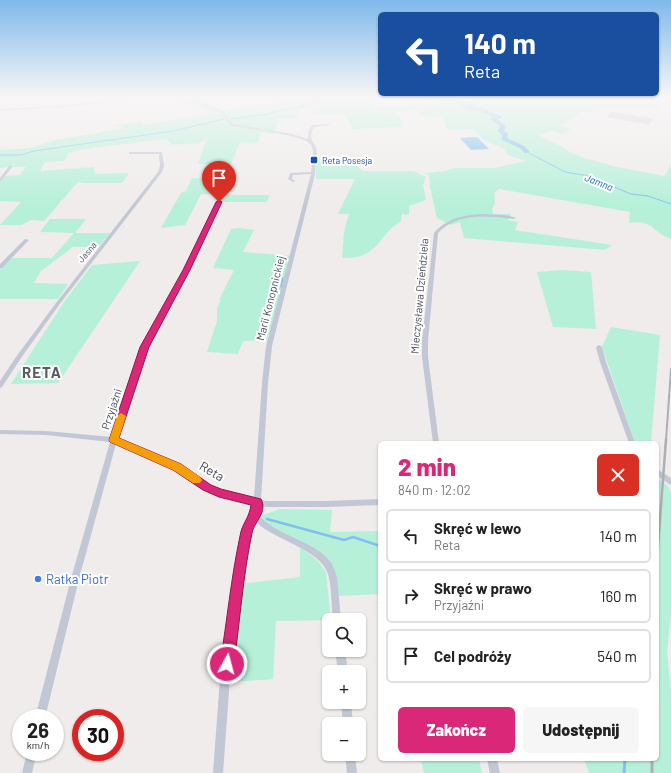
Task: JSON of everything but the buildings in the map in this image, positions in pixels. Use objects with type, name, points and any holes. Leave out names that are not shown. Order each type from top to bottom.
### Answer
[{"type":"street","points":[[280,133],[310,140],[310,133]]},
{"type":"street","name":"Marii Konopnickiej","points":[[257,502],[265,383],[270,346],[313,173],[315,151],[314,145],[310,140]]},
{"type":"street","name":"Jasna","points":[[0,386],[77,277],[140,200],[160,172],[162,166],[160,153],[130,154]]},
{"type":"street","points":[[0,180],[11,166]]},
{"type":"street","name":"Przyjaźni","points":[[42,709],[76,575],[114,440],[144,347],[187,270],[219,202],[227,180],[233,170]]},
{"type":"street","points":[[293,182],[290,179],[291,174],[313,173]]},
{"type":"street","name":"Mieczysława Dzieńdziela","points":[[436,441],[425,357],[425,341],[436,233],[446,223],[466,218],[488,216],[514,218]]},
{"type":"street","points":[[0,267],[27,240]]},
{"type":"street","points":[[599,347],[631,441]]},
{"type":"street","name":"Reta","points":[[0,432],[46,433],[114,440],[177,467],[207,488],[257,502],[270,504],[378,502]]},
{"type":"street","points":[[659,473],[671,482]]},
{"type":"street","points":[[218,773],[226,678],[240,564],[247,529],[255,517],[257,502]]},
{"type":"street","points":[[255,517],[261,524],[277,534],[304,547],[324,559],[331,571],[336,613]]},
{"type":"street","points":[[27,773],[30,761]]},
{"type":"street","points":[[351,761],[352,773]]},
{"type":"street","points":[[492,761],[495,773]]},
{"type":"green space","points":[[96,133],[260,133],[258,143],[240,142],[231,164],[198,164],[207,139],[199,143],[171,145],[166,139],[84,149],[69,153],[64,161],[45,162],[40,171],[94,167],[95,174],[129,173],[122,183],[78,182],[44,221],[31,220],[22,225],[0,225],[21,202],[0,201],[0,182],[5,176],[20,175],[26,167],[12,167],[15,163],[9,167],[0,168],[0,150],[31,148],[56,140]]},
{"type":"green space","points":[[477,133],[544,133],[538,135],[570,152],[584,158],[617,167],[664,176],[671,165],[671,239],[664,236],[648,224],[637,222],[629,223],[630,212],[499,189],[494,193],[495,203],[492,209],[493,214],[511,214],[508,220],[518,222],[515,230],[612,245],[605,250],[464,238],[460,222],[451,225],[437,218],[429,176],[426,173],[445,171],[454,168],[494,168],[526,161],[508,155],[505,149],[484,140]]},
{"type":"green space","points":[[316,159],[358,159],[359,169],[364,171],[413,171],[426,177],[423,185],[426,200],[409,206],[409,215],[402,214],[401,221],[393,227],[370,251],[354,258],[342,258],[344,232],[349,214],[338,214],[355,179],[316,179]]},
{"type":"green space","points":[[192,178],[225,178],[216,194],[201,194],[185,225],[161,228],[181,193],[186,191]]},
{"type":"green space","points":[[224,195],[270,195],[267,202],[221,202]]},
{"type":"green space","points":[[50,219],[86,219],[75,233],[110,233],[98,247],[73,247],[41,271],[34,283],[68,284],[58,299],[0,299],[0,269],[12,258],[52,258],[74,233],[40,232]]},
{"type":"green space","points":[[240,228],[254,230],[243,252],[293,256],[267,340],[243,341],[238,354],[207,352],[217,321],[217,308],[221,300],[219,300],[234,270],[213,268],[231,229]]},
{"type":"green space","points":[[140,261],[58,383],[11,384],[64,302],[92,265]]},
{"type":"green space","points":[[562,270],[591,272],[596,329],[553,327],[537,272]]},
{"type":"green space","points":[[611,327],[660,335],[651,441],[634,441],[602,347]]},
{"type":"green space","points":[[659,479],[668,486],[671,493],[671,613],[667,652],[671,692],[671,773],[589,773],[585,761],[659,761]]},
{"type":"green space","points":[[280,509],[332,510],[330,532],[378,531],[378,594],[338,596],[331,564],[264,524],[260,516]]},
{"type":"green space","points":[[300,547],[318,561],[326,572],[330,613],[322,613],[322,620],[276,621],[273,679],[233,682],[235,633],[240,584],[300,577]]},
{"type":"green space","points":[[421,761],[479,761],[482,773],[424,773]]},
{"type":"water","points":[[477,137],[489,149],[471,150],[460,138]]},
{"type":"waterway","name":"Reta","points":[[0,155],[21,155],[34,151],[159,133]]},
{"type":"waterway","name":"Jamna","points":[[504,133],[504,139],[522,147],[527,152]]},
{"type":"waterway","name":"Jamna","points":[[525,153],[527,152],[565,172],[589,176],[597,182],[612,186],[631,194],[648,196],[671,204]]},
{"type":"waterway","points":[[281,287],[283,278]]},
{"type":"waterway","points":[[267,519],[344,540],[353,537],[378,545]]},
{"type":"waterway","points":[[624,773],[625,761]]},
{"type":"railway","points":[[666,440],[671,369]]},
{"type":"railway","points":[[659,533],[666,439]]},
{"type":"railway","points":[[652,761],[652,773]]},
{"type":"slow traffic","points":[[121,416],[114,440],[177,467],[197,480]]},
{"type":"place","name":"Reta Posesja","points":[[314,160]]},
{"type":"place","name":"Ratka Piotr","points":[[38,579]]},
{"type":"district","name":"RETA","points":[[42,372]]},
{"type":"route","points":[[219,202],[187,270],[144,347],[114,440],[177,467],[207,488],[257,502],[255,517],[247,529],[242,552],[227,664]]}]
